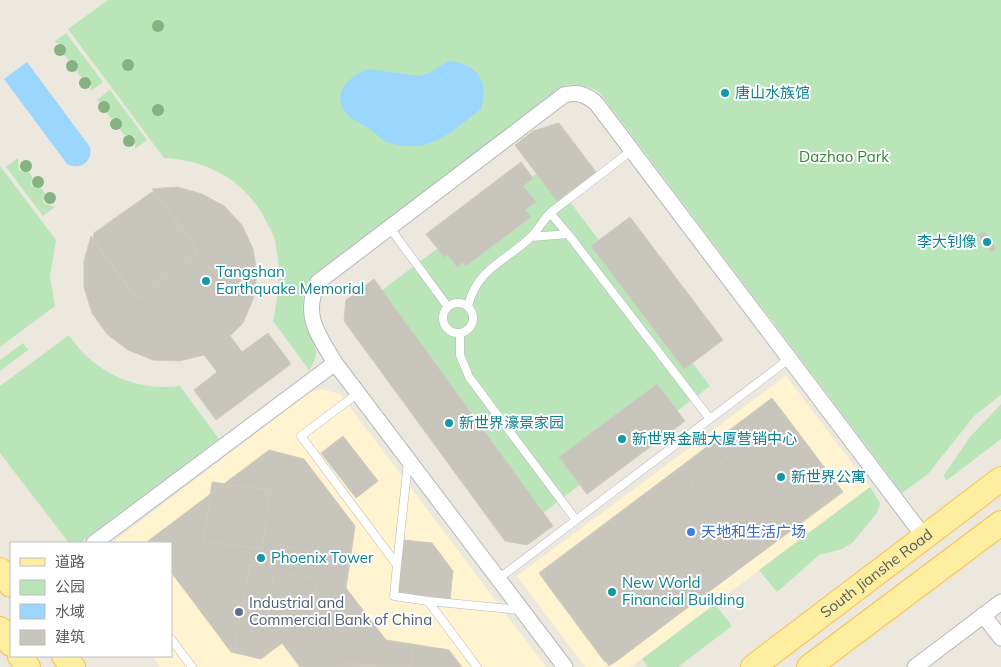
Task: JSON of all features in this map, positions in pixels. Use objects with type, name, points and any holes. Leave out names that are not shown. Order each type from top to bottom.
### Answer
[{"type":"main road","name":"South Jianshe Road","points":[[752,667],[1001,479]]},
{"type":"main road","points":[[809,667],[1001,523]]},
{"type":"main road","points":[[0,570],[10,584]]},
{"type":"main road","points":[[0,629],[10,643]]},
{"type":"main road","points":[[65,657],[73,667]]},
{"type":"street","points":[[565,667],[335,364],[314,327],[310,314],[312,296],[318,282],[564,95],[574,92],[587,95],[596,103],[924,538]]},
{"type":"street","points":[[97,542],[335,364]]},
{"type":"street","points":[[915,667],[1001,602]]},
{"type":"street","points":[[984,615],[1001,638]]},
{"type":"lane","points":[[468,306],[456,303],[448,307],[444,315],[445,324],[451,331],[460,333],[472,325],[473,315],[468,306],[472,289],[480,279],[531,237],[550,213],[631,151]]},
{"type":"lane","points":[[550,213],[710,419]]},
{"type":"lane","points":[[390,228],[448,307]]},
{"type":"lane","points":[[531,237],[568,234]]},
{"type":"lane","points":[[460,333],[460,355],[469,377],[576,520]]},
{"type":"lane","points":[[498,579],[789,359]]},
{"type":"lane","points":[[358,394],[301,436],[397,564]]},
{"type":"lane","points":[[408,460],[394,596],[522,610]]},
{"type":"lane","points":[[428,601],[477,667]]},
{"type":"lane","points":[[172,640],[192,667]]},
{"type":"shaded area","name":"天地和生活广场","points":[[786,376],[870,487],[631,667],[585,667],[517,576]]},
{"type":"shaded area","points":[[321,389],[340,394],[546,667],[160,667],[153,657],[172,657],[172,542],[113,542],[308,393]]},
{"type":"green space","name":"Dazhao Park","points":[[108,0],[1001,0],[1001,395],[974,416],[928,474],[902,493],[600,93],[588,87],[576,85],[567,85],[311,277],[303,303],[304,319],[316,350],[314,362],[309,370],[273,321],[277,301],[277,251],[273,233],[258,207],[237,184],[224,175],[196,163],[164,158],[68,29]]},
{"type":"green space","points":[[66,33],[103,82],[91,91],[91,79],[81,77],[77,72],[78,62],[68,60],[64,55],[66,46],[54,42]]},
{"type":"green space","points":[[110,90],[147,140],[135,149],[135,136],[124,135],[120,129],[121,120],[111,118],[107,113],[110,104],[97,100]]},
{"type":"green space","points":[[18,158],[19,170],[28,171],[32,176],[31,186],[41,188],[45,193],[43,203],[55,207],[43,216],[6,167]]},
{"type":"green space","points":[[0,166],[56,240],[50,277],[55,306],[0,347]]},
{"type":"green space","points":[[544,168],[710,386],[539,516],[373,297]]},
{"type":"green space","points":[[69,335],[90,359],[117,377],[147,386],[180,386],[219,439],[81,542],[68,542],[0,453],[0,386]]},
{"type":"green space","points":[[23,343],[28,350],[0,371],[0,360]]},
{"type":"green space","points":[[1001,404],[1001,439],[946,481],[944,475],[970,437]]},
{"type":"green space","points":[[870,487],[880,503],[877,513],[852,543],[842,549],[819,555],[777,592],[759,570]]},
{"type":"green space","points":[[715,604],[732,626],[678,667],[648,667],[642,659]]},
{"type":"water","points":[[448,61],[467,66],[479,75],[482,82],[483,99],[481,109],[439,140],[414,146],[389,143],[352,119],[342,107],[340,100],[344,87],[354,76],[361,72],[368,69],[419,76],[429,73]]},
{"type":"water","points":[[27,62],[90,147],[90,157],[85,163],[77,166],[67,164],[4,79]]},
{"type":"building","points":[[559,123],[596,172],[557,201],[515,145],[533,131]]},
{"type":"building","points":[[521,162],[533,178],[523,186],[536,202],[525,210],[531,217],[466,266],[463,262],[457,267],[448,255],[444,257],[426,234]]},
{"type":"building","name":"Tangshan Earthquake Memorial","points":[[177,187],[202,194],[224,206],[242,225],[253,249],[257,274],[253,299],[243,323],[230,336],[204,355],[179,361],[153,360],[128,350],[107,334],[92,313],[84,287],[84,261],[91,236],[136,296],[197,251],[152,189]]},
{"type":"building","points":[[152,192],[156,193],[197,248],[197,252],[196,255],[141,297],[136,297],[94,243],[93,238],[94,233]]},
{"type":"building","points":[[630,217],[723,340],[684,369],[591,246]]},
{"type":"building","name":"李大钊像","points":[[984,231],[996,248],[991,252],[978,235]]},
{"type":"building","name":"新世界濠景家园","points":[[374,279],[553,526],[527,545],[505,541],[344,321],[346,300]]},
{"type":"building","points":[[225,329],[242,352],[268,333],[291,364],[216,420],[194,390],[217,372],[199,348],[214,341]]},
{"type":"building","name":"新世界金融大厦营销中心","points":[[657,384],[685,421],[587,494],[559,457]]},
{"type":"building","name":"天地和生活广场","points":[[772,398],[843,492],[609,666],[539,573]]},
{"type":"building","name":"新世界公寓","points":[[784,414],[842,491],[779,539],[720,462]]},
{"type":"building","points":[[343,436],[378,481],[356,498],[321,453]]},
{"type":"building","name":"Phoenix Tower","points":[[269,450],[304,459],[355,526],[346,588],[386,640],[449,650],[462,667],[300,667],[282,643],[261,659],[231,652],[172,573],[172,542],[148,541]]},
{"type":"building","points":[[682,468],[694,485],[658,511],[646,495]]},
{"type":"building","points":[[212,482],[270,490],[262,549],[204,541]]},
{"type":"building","name":"New World Financial Building","points":[[610,521],[619,524],[680,604],[679,614],[614,663],[604,661],[544,580],[545,569]]},
{"type":"building","points":[[404,540],[432,543],[453,571],[450,599],[398,592]]},
{"type":"building","points":[[276,545],[349,559],[345,586],[255,653],[234,649],[250,564],[263,566],[265,558],[272,560]]},
{"type":"building","points":[[274,572],[318,579],[312,623],[268,617]]},
{"type":"building","points":[[386,641],[413,645],[410,667],[350,667]]},
{"type":"building","points":[[340,662],[378,667],[339,667]]},
{"type":"place","name":"唐山水族馆","points":[[725,93]]},
{"type":"place","name":"李大钊像","points":[[987,242]]},
{"type":"place","name":"Tangshan Earthquake Memorial","points":[[206,281]]},
{"type":"place","name":"新世界濠景家园","points":[[449,423]]},
{"type":"place","name":"新世界金融大厦营销中心","points":[[622,439]]},
{"type":"place","name":"新世界公寓","points":[[781,477]]},
{"type":"place","name":"天地和生活广场","points":[[691,532]]},
{"type":"place","name":"Phoenix Tower","points":[[261,558]]},
{"type":"place","name":"New World Financial Building","points":[[612,592]]},
{"type":"place","name":"Industrial and Commercial Bank of China","points":[[239,612]]}]
